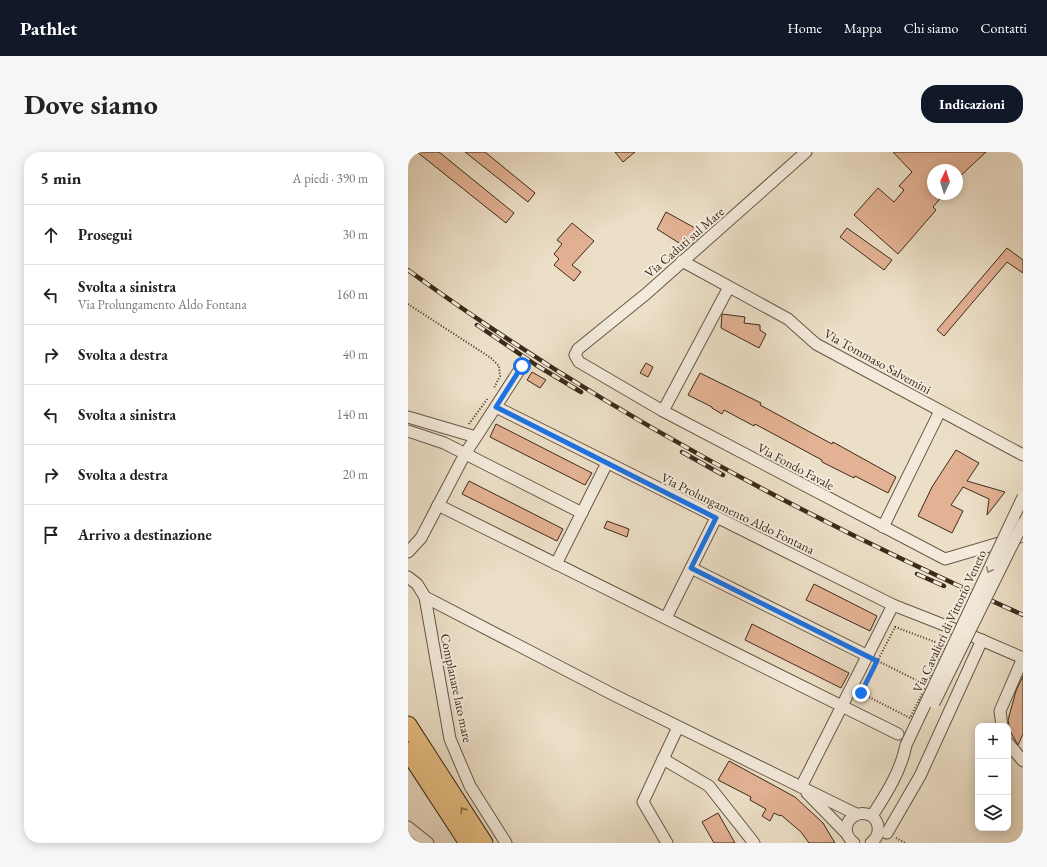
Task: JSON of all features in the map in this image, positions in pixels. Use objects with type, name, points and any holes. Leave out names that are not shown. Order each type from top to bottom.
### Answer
[{"type":"highway","points":[[408,725],[484,843]]},
{"type":"highway","points":[[408,751],[468,843]]},
{"type":"highway","points":[[408,756],[425,778]]},
{"type":"street","name":"Via Caduti sul Mare","points":[[578,349],[646,294],[806,152]]},
{"type":"street","name":"Via Tommaso Salvemini","points":[[682,261],[788,319],[816,344],[1023,455]]},
{"type":"street","points":[[663,411],[729,287]]},
{"type":"street","name":"Via Fondo Favale","points":[[578,349],[575,355],[579,362],[663,411],[945,559],[1023,536]]},
{"type":"street","points":[[408,552],[421,538],[465,454],[522,366]]},
{"type":"street","name":"Via Prolungamento Aldo Fontana","points":[[496,407],[893,605],[1023,658]]},
{"type":"street","points":[[883,527],[940,411]]},
{"type":"street","points":[[408,417],[476,437]]},
{"type":"street","points":[[408,431],[444,443],[582,513]]},
{"type":"street","points":[[556,564],[607,463]]},
{"type":"street","name":"Via Cavalieri di Vittorio Veneto","points":[[909,747],[1023,497]]},
{"type":"street","points":[[438,505],[898,734]]},
{"type":"street","points":[[666,618],[716,518]]},
{"type":"street","name":"Via Cavalieri di Vittorio Veneto","points":[[872,816],[887,793],[1023,523]]},
{"type":"street","points":[[1023,529],[1023,536]]},
{"type":"street","points":[[691,568],[873,659]]},
{"type":"street","points":[[408,577],[417,584],[425,598],[678,727],[856,814],[864,813],[872,816],[877,822],[879,829],[877,836],[871,843]]},
{"type":"street","name":"Complanare lato mare","points":[[425,598],[450,739],[470,786],[506,843]]},
{"type":"street","points":[[801,787],[843,706],[873,659],[893,605]]},
{"type":"street","points":[[887,833],[920,776],[977,638]]},
{"type":"street","points":[[1002,723],[1000,711],[1023,658]]},
{"type":"street","points":[[667,843],[643,802],[678,727]]},
{"type":"street","points":[[1011,747],[1023,761]]},
{"type":"street","points":[[663,759],[709,786],[754,843]]},
{"type":"street","points":[[801,787],[854,843]]},
{"type":"street","points":[[846,833],[847,822],[856,814]]},
{"type":"street","points":[[408,827],[428,843]]},
{"type":"path","points":[[408,304],[492,358],[499,366],[500,376],[493,391]]},
{"type":"path","points":[[463,433],[488,397]]},
{"type":"path","points":[[910,718],[861,693],[873,659],[894,627],[946,646]]},
{"type":"path","points":[[873,659],[926,686]]},
{"type":"building","points":[[417,152],[439,152],[514,213],[506,223]]},
{"type":"building","points":[[465,152],[485,152],[535,193],[528,202]]},
{"type":"building","points":[[615,152],[635,152],[623,162]]},
{"type":"building","points":[[893,152],[986,152],[963,173],[963,164],[927,164],[927,200],[939,200],[933,207],[936,210],[898,254],[854,215],[878,188],[894,202],[904,190],[899,186],[912,172]]},
{"type":"building","points":[[666,212],[704,233],[687,248],[657,229]]},
{"type":"building","points":[[572,223],[594,241],[572,265],[581,272],[574,281],[554,265],[559,259],[554,254],[562,244],[557,240]]},
{"type":"building","points":[[847,228],[892,260],[884,270],[840,237]]},
{"type":"building","points":[[1007,248],[1023,260],[1023,273],[1007,262],[944,336],[937,330]]},
{"type":"building","points":[[722,314],[745,317],[744,323],[760,325],[760,330],[766,334],[759,348],[721,328]]},
{"type":"building","points":[[646,363],[653,367],[648,377],[640,373]]},
{"type":"building","points":[[532,372],[546,380],[540,388],[527,380]]},
{"type":"building","points":[[700,373],[761,403],[760,405],[832,444],[833,442],[896,477],[888,493],[855,476],[854,478],[822,462],[822,460],[755,424],[754,426],[724,410],[722,414],[712,407],[688,395]]},
{"type":"building","points":[[496,424],[592,473],[585,485],[490,437]]},
{"type":"building","points":[[956,450],[979,463],[967,481],[1005,492],[987,515],[989,499],[963,487],[951,505],[963,511],[952,533],[918,516],[932,487]]},
{"type":"building","points":[[469,481],[563,529],[557,541],[462,494]]},
{"type":"building","points":[[607,521],[629,529],[627,537],[604,528]]},
{"type":"building","points":[[814,584],[877,616],[870,631],[806,600]]},
{"type":"building","points":[[752,624],[849,673],[841,688],[745,640]]},
{"type":"building","points":[[1023,676],[1023,734],[1018,745],[1011,733],[1011,723],[1009,723],[1008,720],[1016,691]]},
{"type":"building","points":[[729,761],[795,797],[823,823],[835,843],[809,843],[801,832],[781,815],[780,816],[774,813],[770,821],[762,816],[766,809],[750,800],[751,797],[718,780]]},
{"type":"building","points":[[718,813],[735,843],[714,843],[702,822]]},
{"type":"railway","points":[[408,270],[480,321],[554,369],[706,459],[863,540],[1023,615]]},
{"type":"railway","points":[[477,325],[536,365],[581,392]]},
{"type":"railway","points":[[682,452],[723,475]]},
{"type":"railway","points":[[917,574],[944,586]]},
{"type":"route","points":[[522,366],[496,407],[716,518],[691,568],[877,661],[861,693]]}]
